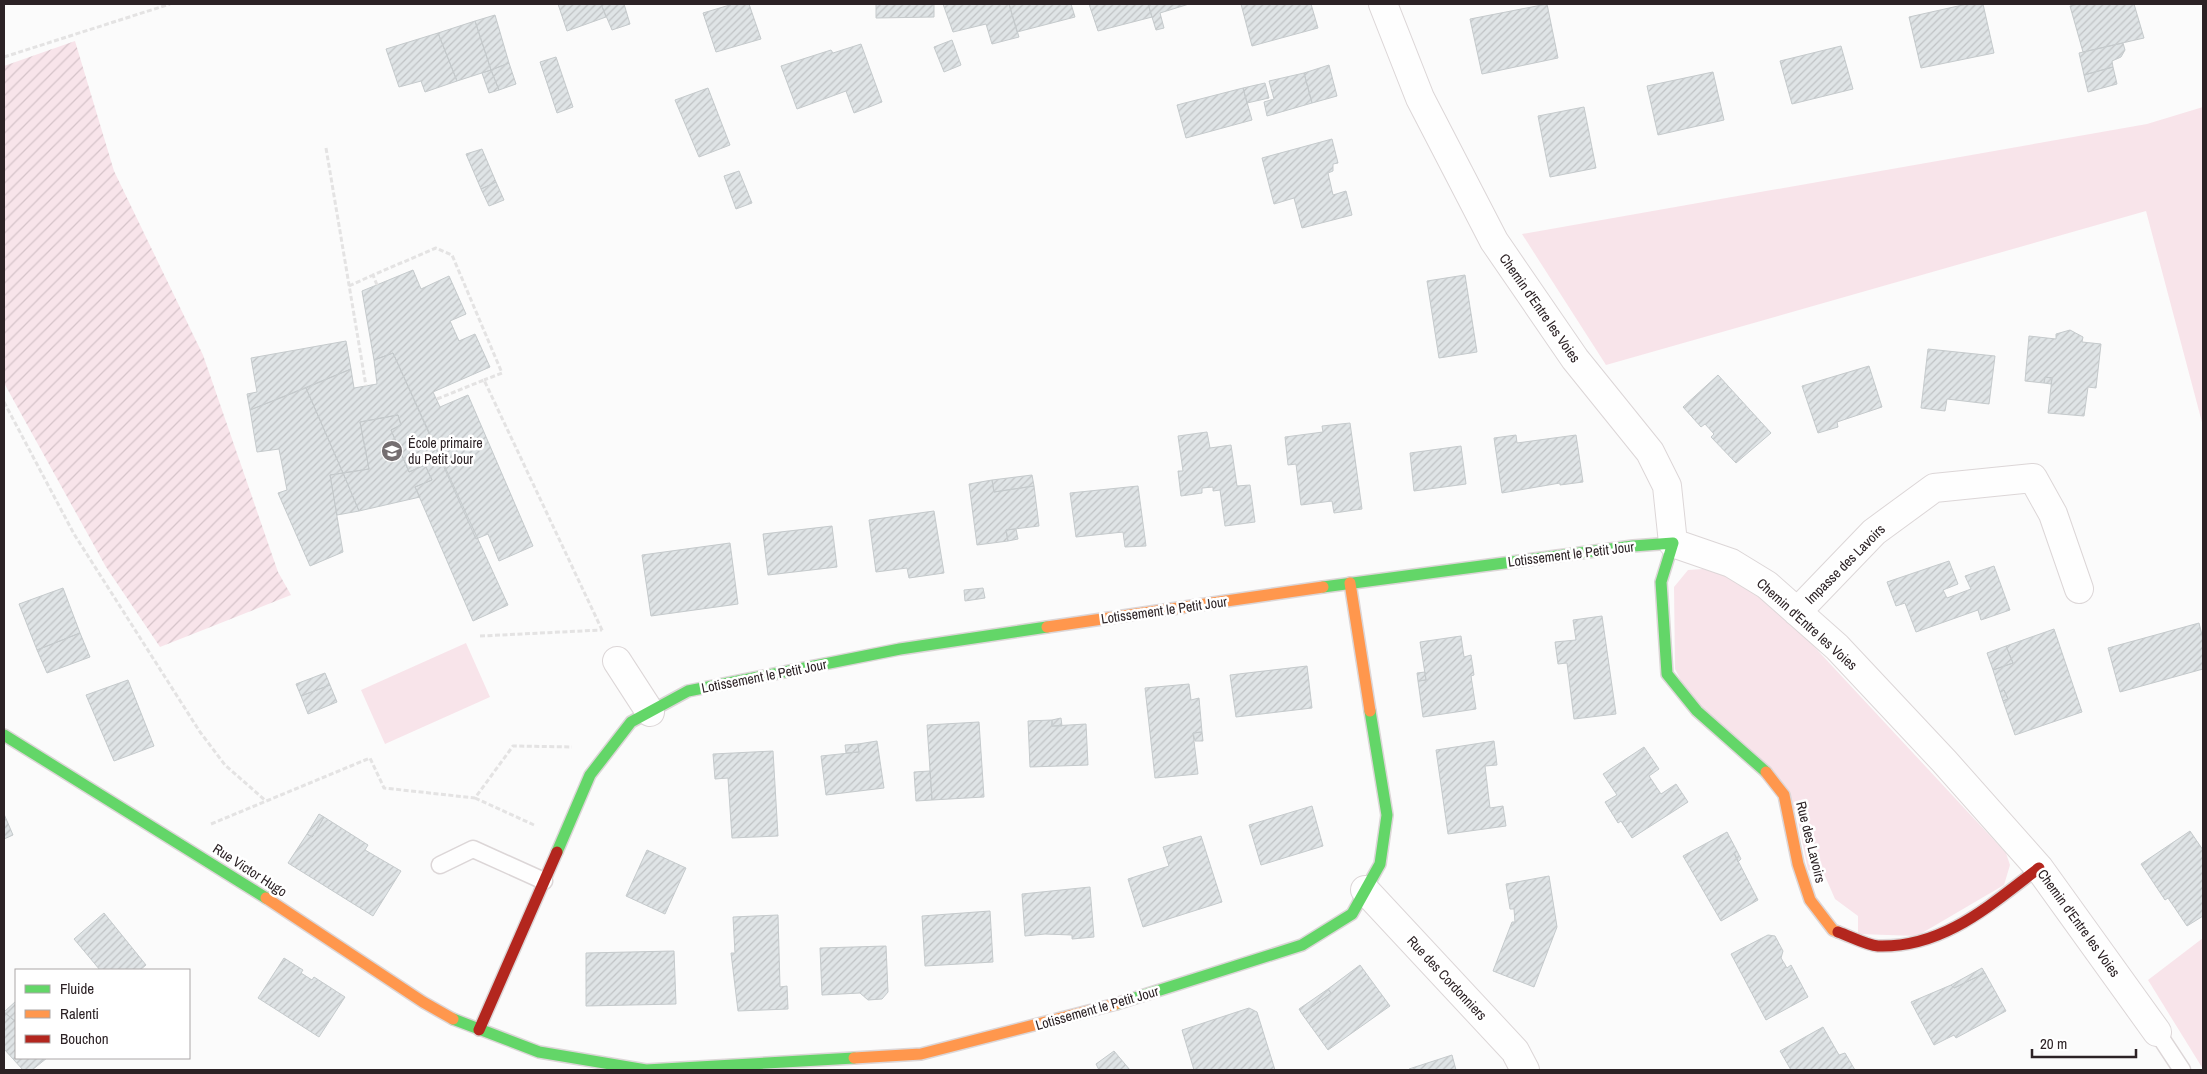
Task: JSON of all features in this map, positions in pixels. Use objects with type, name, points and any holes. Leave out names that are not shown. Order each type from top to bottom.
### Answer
[{"type":"street","name":"Chemin d'Entre les Voies","points":[[1383,4],[1420,98],[1494,241],[1575,359],[1650,452],[1667,486],[1673,542],[1731,563],[1767,585],[1857,668],[1944,761],[2039,868],[2157,1032]]},
{"type":"street","name":"Impasse des Lavoirs","points":[[1797,612],[1874,532],[1934,488],[2033,478],[2053,514],[2079,589]]},
{"type":"street","name":"Lotissement le Petit Jour","points":[[1350,583],[1387,815],[1380,864],[1352,914],[1302,945],[1094,1011],[921,1054],[646,1070],[579,1065],[479,1030],[590,775],[631,722],[688,691],[900,649],[1350,583],[1673,542]]},
{"type":"street","name":"Rue des Lavoirs","points":[[1673,542],[1661,582],[1666,674],[1697,711],[1764,770],[1784,795],[1798,864],[1810,900],[1833,930],[1876,946],[1918,943],[1969,921],[2039,868]]},
{"type":"street","points":[[617,661],[650,712]]},
{"type":"street","name":"Rue Victor Hugo","points":[[4,735],[173,840],[423,1002],[458,1022],[479,1030]]},
{"type":"street","name":"Rue des Cordonniers","points":[[1365,890],[1515,1052],[1525,1070]]},
{"type":"lane","points":[[440,865],[473,849],[544,881]]},
{"type":"lane","points":[[2157,1032],[2182,1070]]},
{"type":"path","points":[[4,57],[170,4]]},
{"type":"path","points":[[326,148],[366,386]]},
{"type":"path","points":[[349,286],[436,248],[452,255],[502,373],[437,399]]},
{"type":"path","points":[[373,275],[377,284]]},
{"type":"path","points":[[484,380],[617,661]]},
{"type":"path","points":[[4,402],[74,534],[200,732],[225,765],[266,801]]},
{"type":"path","points":[[480,636],[602,630]]},
{"type":"path","points":[[475,798],[512,746],[611,747]]},
{"type":"path","points":[[173,840],[370,758],[384,788],[475,798],[562,838]]},
{"type":"shaded area","points":[[75,41],[114,171],[203,355],[278,572],[291,595],[160,647],[106,567],[4,383],[4,66]]},
{"type":"shaded area","points":[[2203,107],[2203,426],[2146,211],[1606,365],[1522,234],[2147,124]]},
{"type":"shaded area","points":[[1703,569],[1732,575],[1782,612],[2006,853],[2010,865],[2004,885],[1917,936],[1858,934],[1858,916],[1835,899],[1825,876],[1808,870],[1796,811],[1687,692],[1675,669],[1674,587],[1688,570]]},
{"type":"shaded area","points":[[466,643],[490,697],[385,744],[361,690]]},
{"type":"shaded area","points":[[2203,938],[2203,1069],[2148,980]]},
{"type":"building","points":[[558,4],[601,4],[606,17],[567,31]]},
{"type":"building","points":[[601,4],[624,4],[630,24],[612,30]]},
{"type":"building","points":[[733,4],[749,4],[761,39],[716,52],[703,13]]},
{"type":"building","points":[[876,4],[934,4],[934,17],[876,18]]},
{"type":"building","points":[[943,4],[1009,4],[1019,37],[992,44],[986,24],[953,32]]},
{"type":"building","points":[[1009,4],[1071,4],[1075,17],[1017,32]]},
{"type":"building","points":[[1089,4],[1148,4],[1152,17],[1098,31]]},
{"type":"building","points":[[1148,4],[1189,4],[1160,13],[1164,28],[1156,30]]},
{"type":"building","points":[[1241,4],[1311,4],[1318,28],[1252,46]]},
{"type":"building","points":[[1547,4],[1558,58],[1482,74],[1470,19]]},
{"type":"building","points":[[1967,4],[1983,4],[1994,53],[1921,68],[1909,17]]},
{"type":"building","points":[[2078,4],[2134,4],[2144,38],[2083,52],[2070,6]]},
{"type":"building","points":[[495,15],[509,63],[491,70],[475,21]]},
{"type":"building","points":[[475,21],[491,70],[457,81],[438,33]]},
{"type":"building","points":[[438,33],[457,81],[425,92],[421,81],[399,87],[386,49]]},
{"type":"building","points":[[952,40],[961,65],[944,72],[934,47]]},
{"type":"building","points":[[2123,43],[2125,50],[2121,57],[2112,61],[2113,67],[2084,75],[2079,53]]},
{"type":"building","points":[[861,44],[882,102],[854,113],[846,91],[797,109],[781,66],[831,50],[833,53]]},
{"type":"building","points":[[1841,46],[1853,89],[1792,104],[1780,61]]},
{"type":"building","points":[[556,57],[573,107],[557,113],[540,62]]},
{"type":"building","points":[[509,63],[516,84],[499,90],[491,70]]},
{"type":"building","points":[[1329,65],[1337,96],[1312,103],[1304,73]]},
{"type":"building","points":[[2113,67],[2117,84],[2088,92],[2084,75]]},
{"type":"building","points":[[491,70],[499,90],[489,93],[482,73]]},
{"type":"building","points":[[1713,72],[1724,120],[1658,135],[1647,86]]},
{"type":"building","points":[[1304,73],[1312,103],[1267,116],[1264,102],[1274,99],[1269,81]]},
{"type":"building","points":[[1265,83],[1269,98],[1247,103],[1243,88]]},
{"type":"building","points":[[708,88],[730,145],[699,157],[675,100]]},
{"type":"building","points":[[1243,88],[1252,120],[1186,138],[1177,105]]},
{"type":"building","points":[[1584,107],[1596,168],[1550,177],[1538,116]]},
{"type":"building","points":[[1332,139],[1338,163],[1333,164],[1333,171],[1328,173],[1333,195],[1346,191],[1352,215],[1302,228],[1294,198],[1274,204],[1262,158]]},
{"type":"building","points":[[482,149],[496,182],[481,189],[466,154]]},
{"type":"building","points":[[739,171],[752,203],[736,209],[724,176]]},
{"type":"building","points":[[496,182],[504,200],[489,206],[481,189]]},
{"type":"building","points":[[413,270],[421,289],[449,276],[466,314],[450,321],[459,341],[475,334],[490,367],[433,392],[440,407],[468,395],[533,546],[499,561],[488,534],[476,539],[393,353],[374,360],[362,291]]},
{"type":"building","points":[[1465,275],[1477,352],[1439,358],[1427,281]]},
{"type":"building","points":[[2070,330],[2083,337],[2082,342],[2101,344],[2096,388],[2088,387],[2084,416],[2048,413],[2052,378],[2045,377],[2044,383],[2025,381],[2029,336],[2056,339],[2056,334]]},
{"type":"building","points":[[346,341],[351,369],[250,410],[247,394],[257,392],[251,358]]},
{"type":"building","points":[[1928,349],[1995,356],[1989,404],[1947,399],[1945,411],[1921,408]]},
{"type":"building","points":[[393,353],[508,605],[473,621],[415,487],[432,480],[425,465],[409,472],[391,430],[401,425],[398,415],[360,422],[369,469],[343,473],[306,388],[351,369],[354,388],[377,384],[374,360]]},
{"type":"building","points":[[1869,366],[1882,407],[1837,422],[1838,427],[1818,433],[1802,386]]},
{"type":"building","points":[[1718,375],[1771,433],[1736,463],[1711,437],[1714,434],[1705,424],[1701,427],[1683,407]]},
{"type":"building","points":[[2045,377],[2052,378],[2051,384],[2044,383]]},
{"type":"building","points":[[306,388],[343,473],[330,475],[343,552],[310,566],[278,493],[287,490],[279,449],[257,452],[250,410]]},
{"type":"building","points":[[398,415],[401,425],[391,430],[409,472],[425,465],[432,480],[415,487],[420,497],[359,511],[343,473],[369,469],[360,422]]},
{"type":"building","points":[[1350,423],[1362,509],[1334,513],[1332,501],[1301,505],[1296,464],[1288,465],[1285,437],[1323,432],[1322,426]]},
{"type":"building","points":[[1207,432],[1210,448],[1231,445],[1237,486],[1250,485],[1255,522],[1225,526],[1220,490],[1213,491],[1213,487],[1202,488],[1202,493],[1181,496],[1178,471],[1183,471],[1178,436]]},
{"type":"building","points":[[1516,435],[1517,443],[1576,435],[1583,482],[1560,485],[1560,483],[1502,493],[1494,438]]},
{"type":"building","points":[[1461,446],[1466,484],[1414,491],[1410,453]]},
{"type":"building","points":[[343,473],[359,511],[337,515],[330,475]]},
{"type":"building","points":[[1032,475],[1034,486],[994,492],[992,480]]},
{"type":"building","points":[[992,480],[994,492],[1034,486],[1039,526],[1006,530],[1008,541],[977,545],[969,484]]},
{"type":"building","points":[[1138,486],[1146,546],[1125,547],[1123,532],[1076,537],[1070,493]]},
{"type":"building","points":[[934,511],[944,573],[909,578],[907,568],[876,572],[869,520]]},
{"type":"building","points":[[832,526],[837,567],[768,575],[763,534]]},
{"type":"building","points":[[1016,529],[1018,539],[1008,541],[1006,530]]},
{"type":"building","points":[[730,543],[738,604],[651,616],[642,555]]},
{"type":"building","points":[[1949,561],[1958,584],[1943,590],[1947,598],[1971,589],[1965,576],[1994,566],[2010,610],[1981,620],[1978,610],[1916,632],[1905,603],[1896,606],[1887,582]]},
{"type":"building","points":[[63,588],[80,633],[37,650],[19,604]]},
{"type":"building","points":[[983,588],[985,598],[965,601],[964,590]]},
{"type":"building","points":[[1602,616],[1616,714],[1574,719],[1567,663],[1558,664],[1555,642],[1576,640],[1573,620]]},
{"type":"building","points":[[2199,623],[2203,639],[2203,669],[2120,692],[2108,648]]},
{"type":"building","points":[[2054,629],[2082,712],[2015,735],[2003,701],[2008,699],[2004,690],[2000,692],[1993,670],[2013,663],[2006,646]]},
{"type":"building","points":[[80,633],[90,657],[47,673],[37,650]]},
{"type":"building","points":[[1461,636],[1464,657],[1471,655],[1474,675],[1471,676],[1476,709],[1423,717],[1418,681],[1426,680],[1420,642]]},
{"type":"building","points":[[2006,646],[2013,663],[1993,670],[1987,653]]},
{"type":"building","points":[[1307,666],[1312,708],[1236,717],[1230,675]]},
{"type":"building","points":[[1425,672],[1426,680],[1418,681],[1417,673]]},
{"type":"building","points":[[325,673],[330,685],[301,696],[296,684]]},
{"type":"building","points":[[128,680],[154,746],[114,761],[86,695]]},
{"type":"building","points":[[1189,684],[1191,700],[1199,698],[1202,732],[1193,733],[1198,774],[1155,778],[1145,688]]},
{"type":"building","points":[[330,685],[337,702],[308,714],[301,696]]},
{"type":"building","points":[[2004,690],[2008,699],[2003,701],[2000,692]]},
{"type":"building","points":[[1061,718],[1062,726],[1052,726],[1052,720]]},
{"type":"building","points":[[1052,720],[1052,726],[1086,724],[1088,765],[1030,767],[1028,721]]},
{"type":"building","points":[[979,722],[984,797],[932,800],[927,725]]},
{"type":"building","points":[[1202,732],[1203,741],[1195,741],[1193,733]]},
{"type":"building","points":[[877,741],[884,788],[826,795],[821,756],[859,752],[858,744]]},
{"type":"building","points":[[1494,741],[1497,765],[1485,766],[1490,808],[1503,806],[1506,826],[1448,834],[1436,750]]},
{"type":"building","points":[[858,744],[859,752],[846,753],[845,745]]},
{"type":"building","points":[[1644,747],[1659,769],[1649,776],[1661,794],[1676,784],[1688,802],[1632,838],[1621,821],[1618,823],[1605,802],[1617,795],[1603,774]]},
{"type":"building","points":[[773,751],[778,836],[732,838],[728,778],[715,779],[713,754]]},
{"type":"building","points":[[930,771],[932,800],[916,801],[914,772]]},
{"type":"building","points":[[1312,806],[1323,846],[1261,865],[1249,825]]},
{"type":"building","points":[[4,814],[13,835],[4,839]]},
{"type":"building","points":[[319,814],[324,817],[312,837],[307,834]]},
{"type":"building","points":[[324,817],[368,845],[365,850],[401,871],[373,916],[288,863],[307,834],[312,837]]},
{"type":"building","points":[[2190,831],[2203,850],[2203,916],[2187,926],[2168,898],[2165,900],[2141,864]]},
{"type":"building","points":[[1727,832],[1737,851],[1734,853],[1758,900],[1721,921],[1683,856]]},
{"type":"building","points":[[1201,836],[1222,902],[1143,927],[1128,879],[1169,866],[1163,847]]},
{"type":"building","points":[[647,850],[686,868],[665,914],[626,896]]},
{"type":"building","points":[[1737,851],[1741,859],[1738,862],[1734,853]]},
{"type":"building","points":[[1549,876],[1557,927],[1534,987],[1493,971],[1512,922],[1515,922],[1514,909],[1510,909],[1506,884]]},
{"type":"building","points":[[1090,887],[1094,937],[1072,939],[1072,935],[1045,934],[1025,936],[1022,894]]},
{"type":"building","points":[[990,911],[993,962],[925,966],[922,916]]},
{"type":"building","points":[[104,913],[146,965],[141,969],[99,969],[74,939]]},
{"type":"building","points":[[778,915],[780,987],[787,986],[788,1009],[738,1011],[731,953],[735,953],[733,917]]},
{"type":"building","points":[[1768,935],[1775,936],[1783,951],[1781,958],[1787,968],[1791,965],[1808,997],[1766,1020],[1731,954]]},
{"type":"building","points":[[886,946],[888,992],[882,999],[868,1000],[860,993],[822,995],[820,948]]},
{"type":"building","points":[[674,951],[676,1004],[586,1006],[586,953]]},
{"type":"building","points":[[284,958],[303,970],[301,973],[312,980],[314,977],[345,997],[319,1037],[258,998]]},
{"type":"building","points":[[1360,965],[1390,1006],[1328,1050],[1302,1014],[1331,993],[1328,989]]},
{"type":"building","points":[[1982,968],[1985,973],[1954,988],[1951,985]]},
{"type":"building","points":[[1985,973],[2006,1011],[1956,1038],[1954,1035],[1934,1045],[1911,1002],[1951,985],[1954,988]]},
{"type":"building","points":[[1328,989],[1331,993],[1302,1014],[1299,1009]]},
{"type":"building","points":[[15,1002],[15,1021],[4,1012]]},
{"type":"building","points":[[1249,1008],[1257,1012],[1275,1070],[1194,1070],[1182,1030]]},
{"type":"building","points":[[4,1012],[15,1021],[15,1059],[46,1059],[32,1070],[23,1070],[4,1049]]},
{"type":"building","points":[[1823,1027],[1839,1055],[1845,1053],[1855,1070],[1791,1070],[1780,1051]]},
{"type":"building","points":[[1114,1051],[1130,1070],[1099,1070],[1096,1064]]},
{"type":"building","points":[[1452,1055],[1456,1070],[1409,1069]]},
{"type":"traffic: fast","points":[[1323,587],[1633,546],[1673,543],[1661,582],[1667,674],[1697,711],[1766,772]]},
{"type":"traffic: fast","points":[[557,852],[590,775],[631,722],[688,691],[900,649],[1047,627]]},
{"type":"traffic: fast","points":[[1116,1004],[1302,945],[1352,914],[1380,864],[1387,815],[1370,711]]},
{"type":"traffic: fast","points":[[4,735],[266,898]]},
{"type":"traffic: fast","points":[[453,1019],[539,1052],[646,1070],[854,1058]]},
{"type":"traffic: slow","points":[[1350,583],[1370,711]]},
{"type":"traffic: slow","points":[[1047,627],[1323,587]]},
{"type":"traffic: slow","points":[[1766,772],[1784,795],[1798,864],[1810,900],[1833,930],[1838,932]]},
{"type":"traffic: slow","points":[[266,898],[423,1002],[453,1019]]},
{"type":"traffic: slow","points":[[854,1058],[921,1054],[1116,1004]]},
{"type":"traffic: jam","points":[[479,1030],[557,852]]},
{"type":"traffic: jam","points":[[1838,932],[1878,946],[1902,945],[1924,940],[1965,922],[2039,868]]},
{"type":"place","name":"École primaire du Petit Jour","points":[[392,451]]}]
